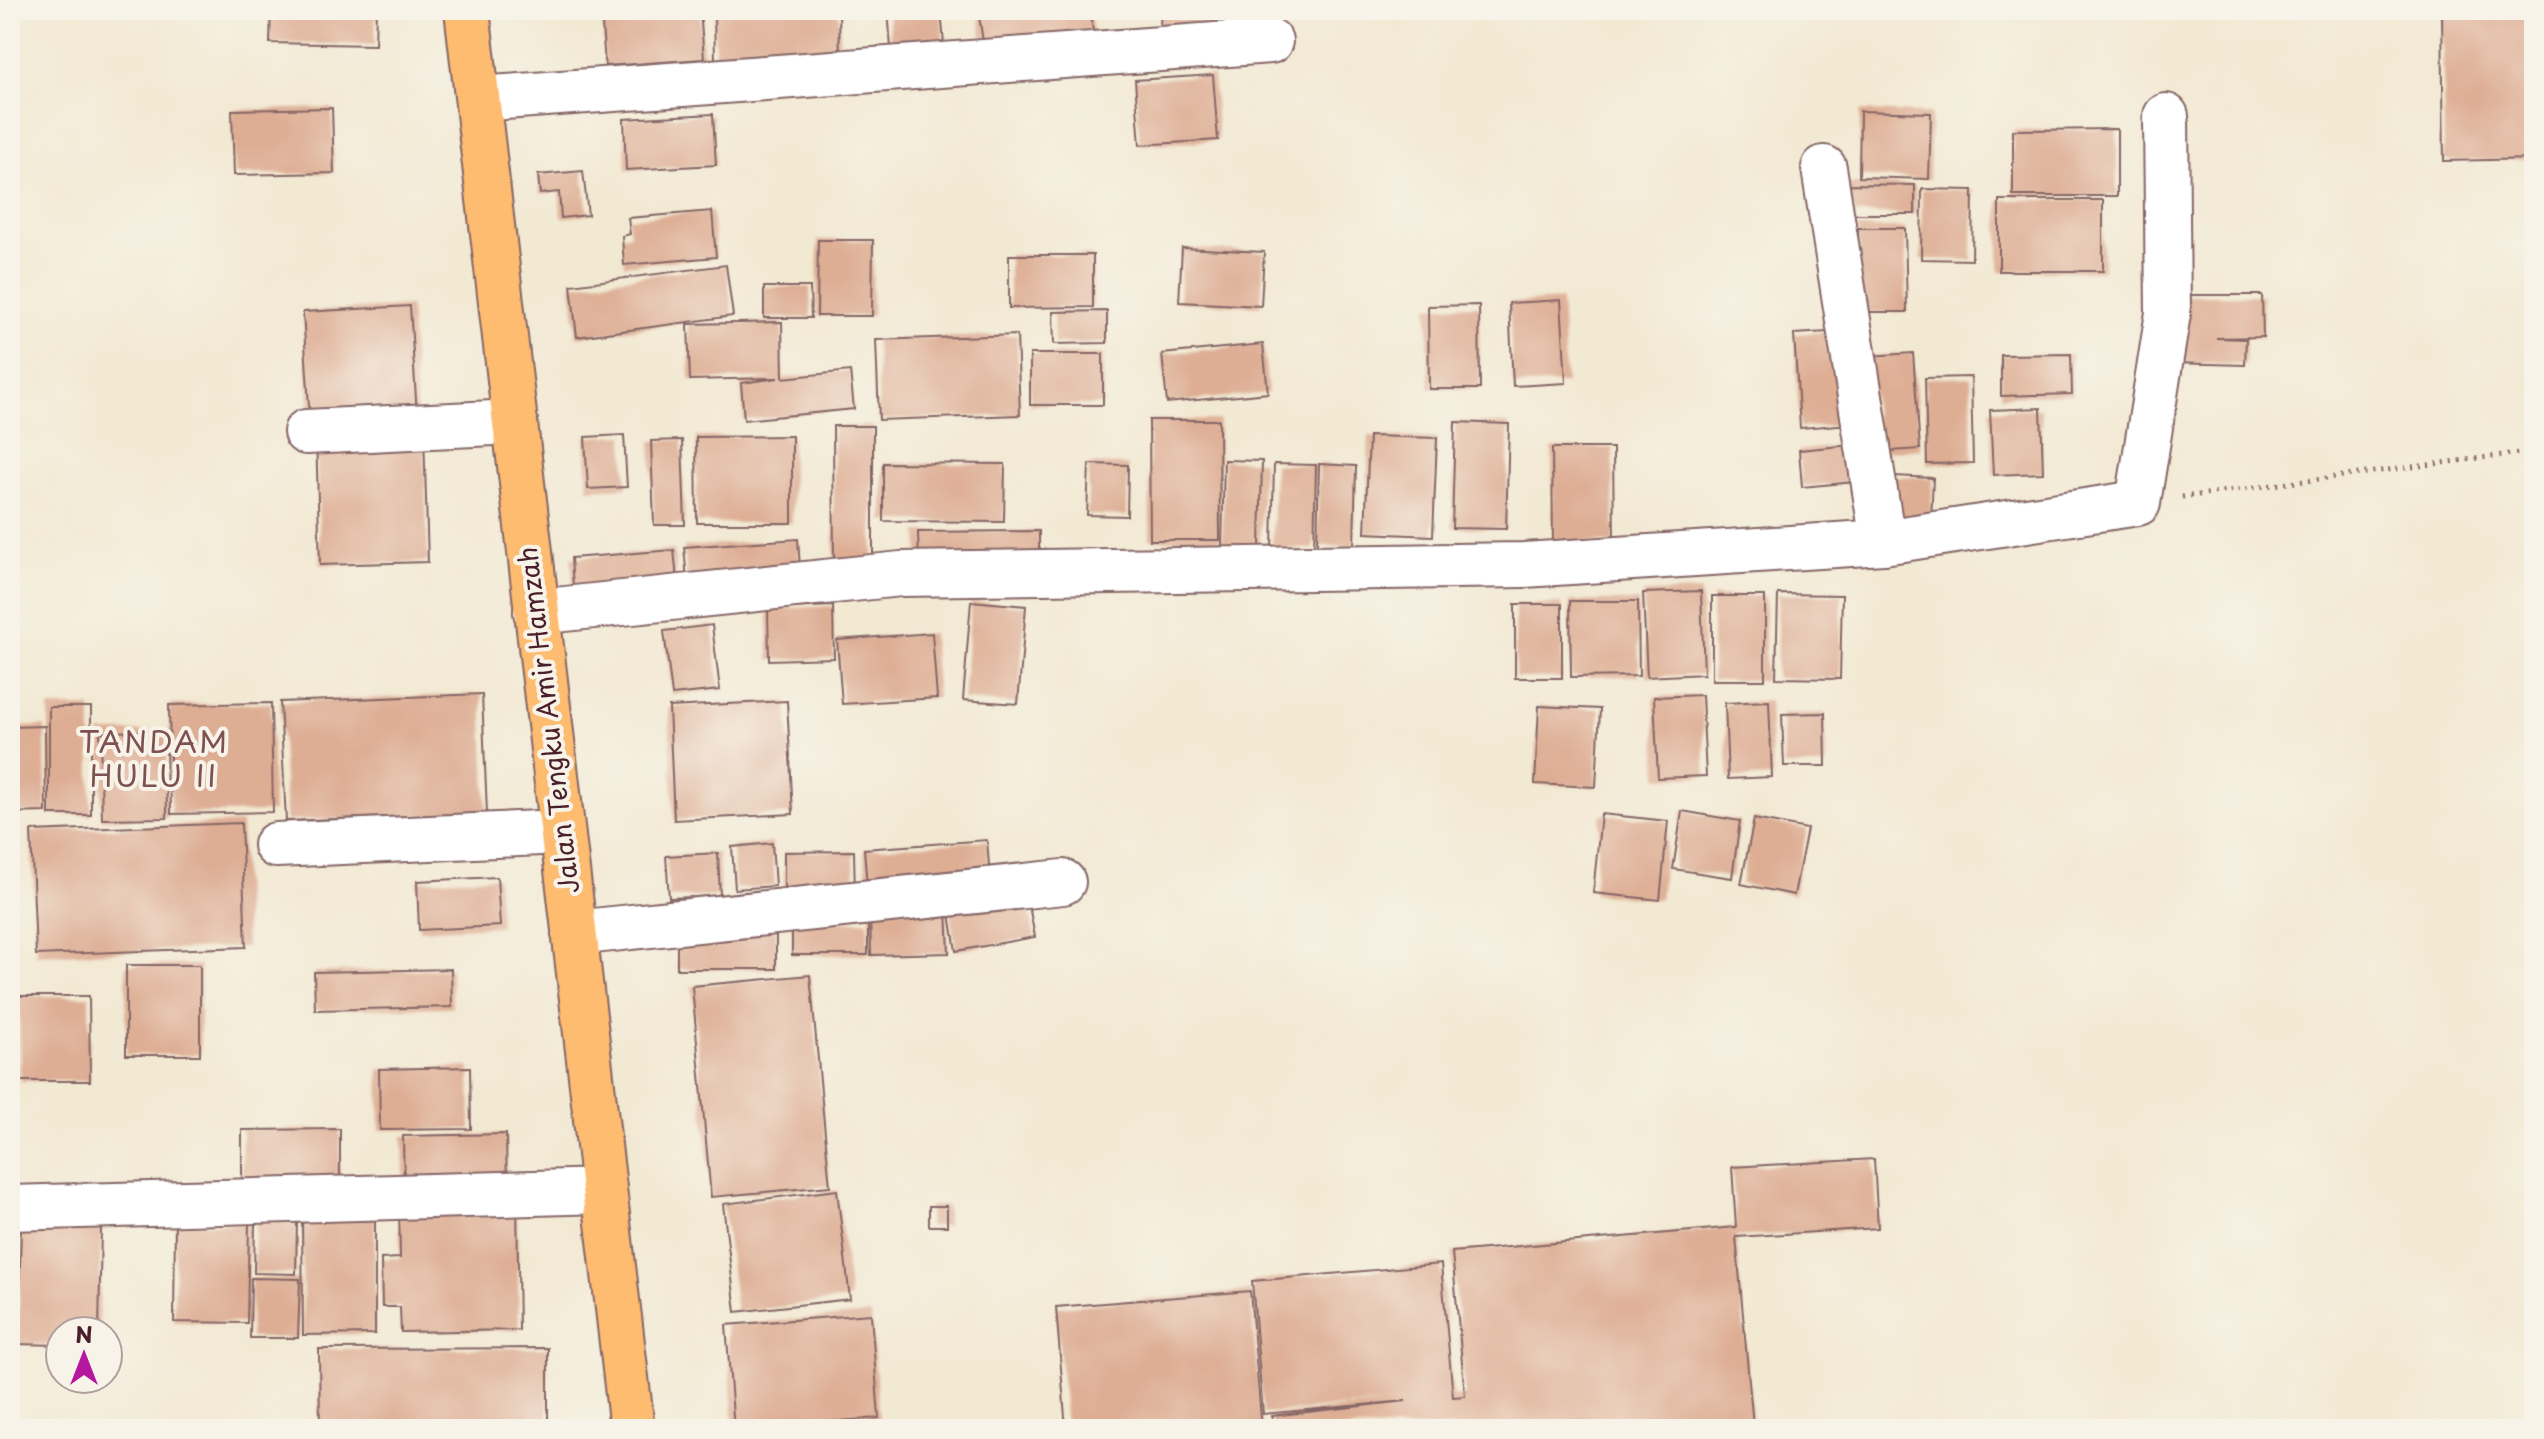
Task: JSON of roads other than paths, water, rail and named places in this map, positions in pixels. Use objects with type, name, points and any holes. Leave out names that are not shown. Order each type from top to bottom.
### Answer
[{"type":"highway","name":"Jalan Tengku Amir Hamzah","points":[[467,10],[632,1429]]},
{"type":"street","points":[[478,99],[1270,41]]},
{"type":"street","points":[[536,612],[901,574],[1524,565],[1883,542],[2138,503],[2168,313],[2166,116]]},
{"type":"street","points":[[1824,168],[1883,542]]},
{"type":"street","points":[[306,432],[515,422]]},
{"type":"street","points":[[276,845],[562,832]]},
{"type":"street","points":[[574,933],[1063,882]]},
{"type":"street","points":[[10,1208],[604,1191]]},
{"type":"district","name":"TANDAM HULU II","points":[[154,760]]}]
